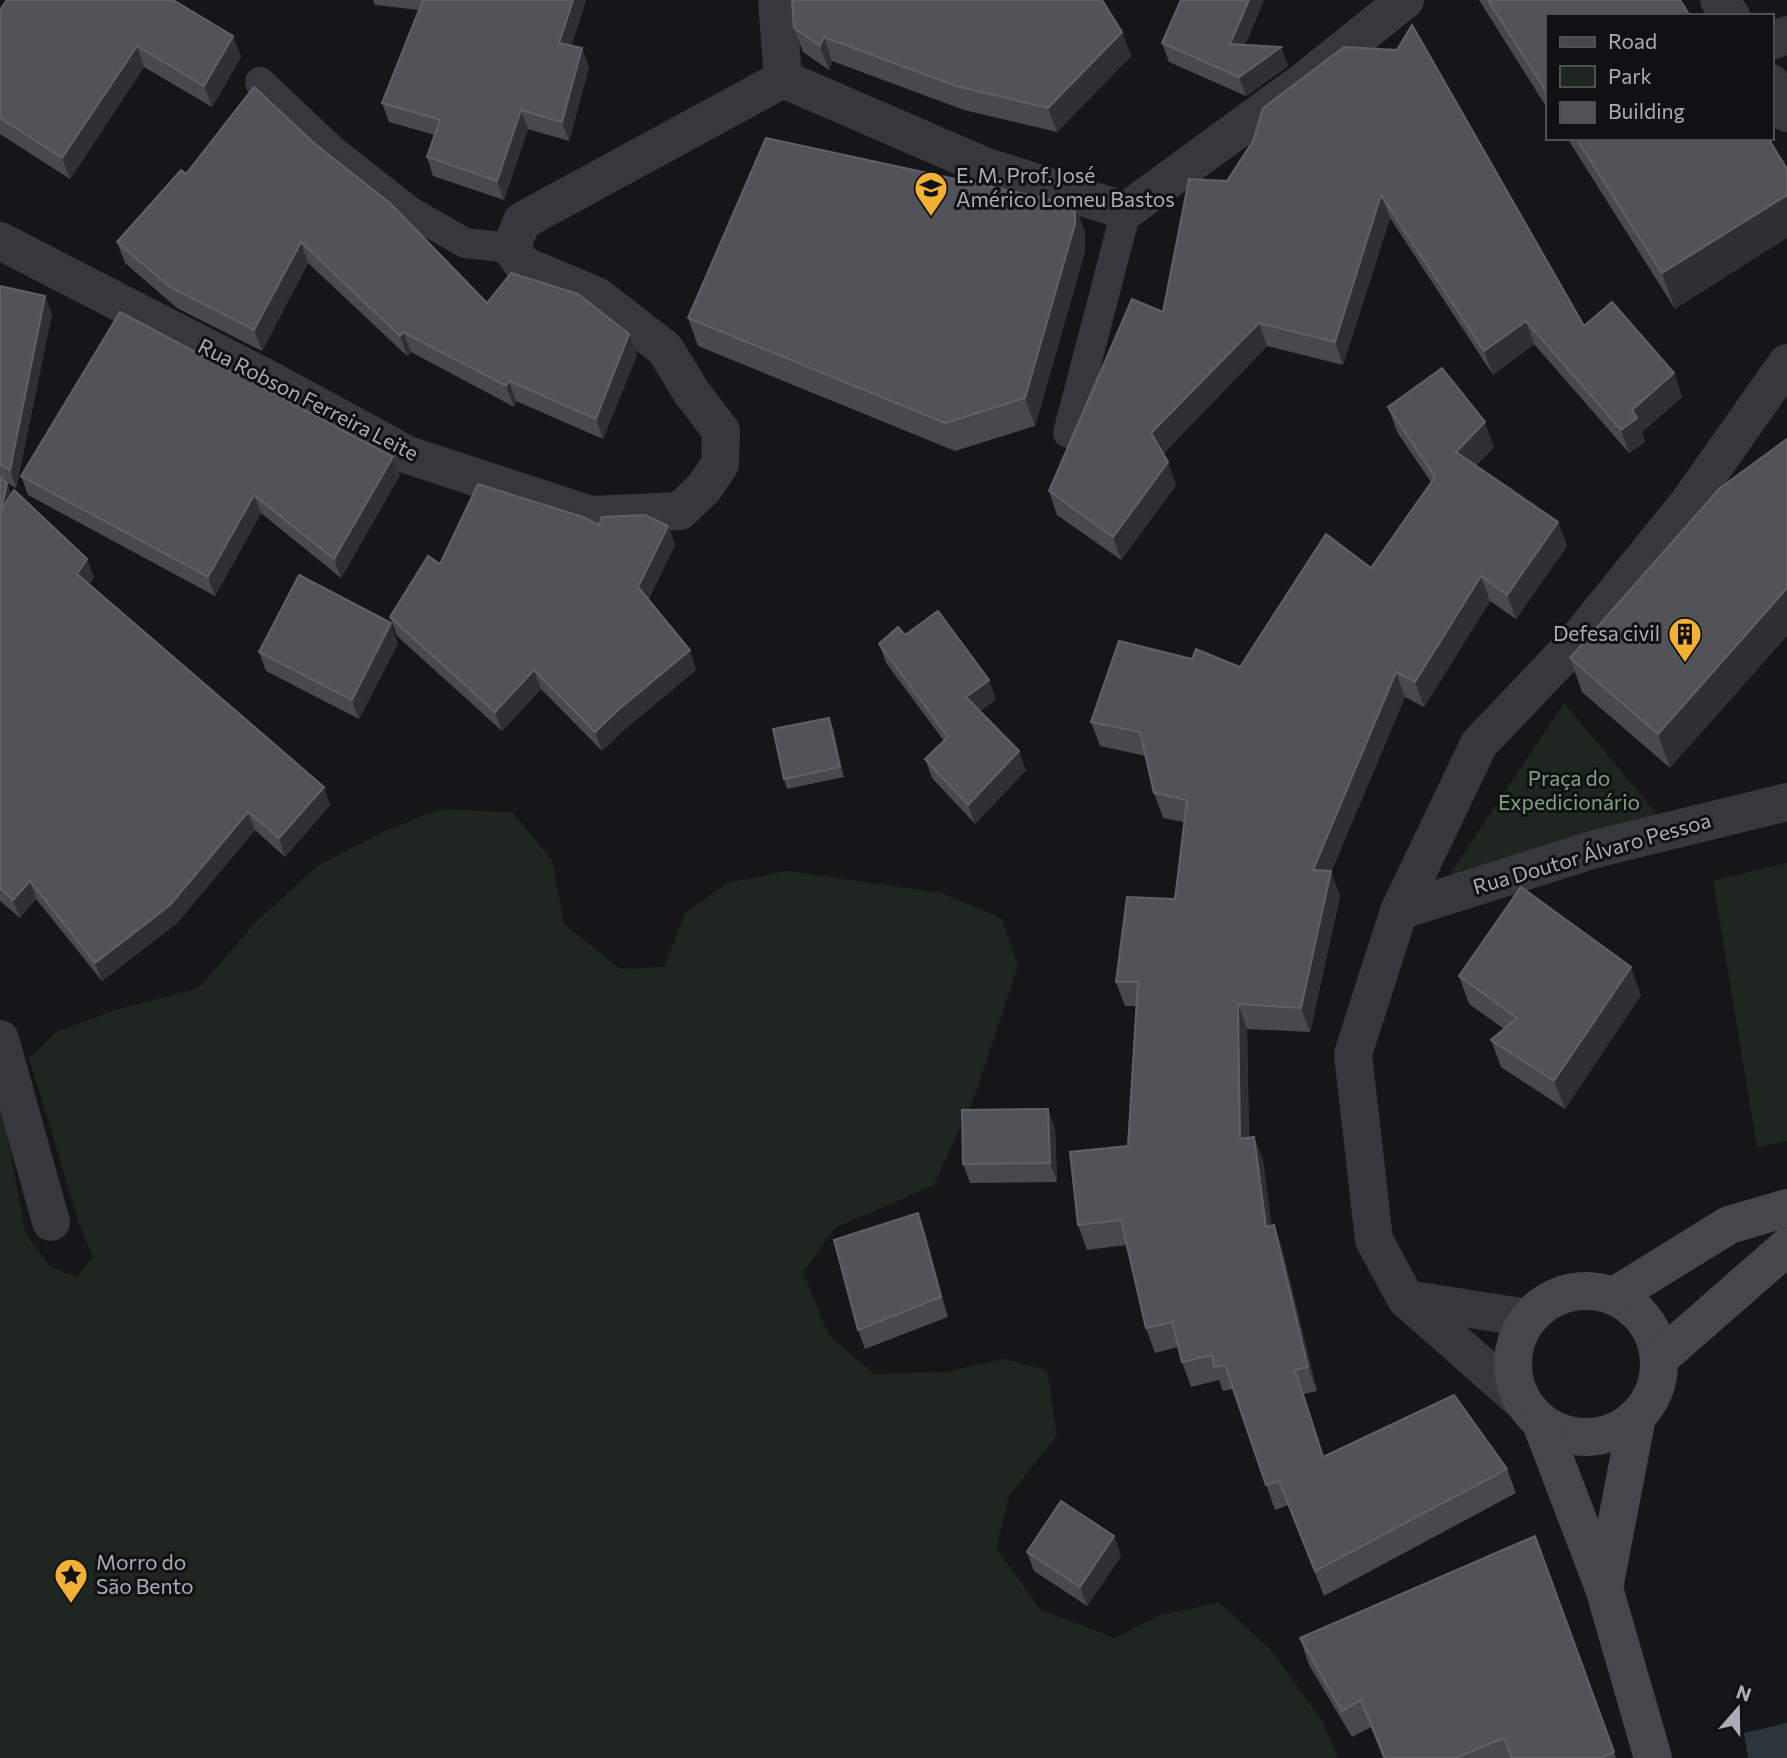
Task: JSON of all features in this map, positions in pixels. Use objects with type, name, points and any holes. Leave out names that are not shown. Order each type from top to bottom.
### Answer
[{"type":"main road","points":[[1614,1296],[1729,1225],[1787,1208]]},
{"type":"main road","points":[[1660,1358],[1787,1247]]},
{"type":"main road","points":[[1533,1413],[1559,1432],[1579,1438],[1599,1437],[1620,1430],[1637,1417],[1651,1400],[1658,1380],[1660,1358],[1650,1327],[1641,1314],[1614,1296],[1590,1290],[1566,1293],[1544,1303],[1528,1318],[1516,1338],[1513,1360],[1514,1382],[1533,1413],[1604,1588],[1653,1758]]},
{"type":"main road","points":[[1604,1588],[1637,1417]]},
{"type":"street","points":[[777,0],[783,79]]},
{"type":"street","points":[[783,79],[984,166],[1126,211],[1304,81],[1405,0]]},
{"type":"street","points":[[511,248],[522,221],[783,79]]},
{"type":"street","points":[[1773,87],[1787,113]]},
{"type":"street","name":"Rua Robson Ferreira Leite","points":[[0,241],[266,378],[408,455],[592,515],[680,511],[704,488],[720,464],[721,431],[692,393],[665,349],[597,296],[523,265],[511,248]]},
{"type":"street","points":[[1533,1413],[1406,1299],[1374,1240],[1353,1054],[1399,911],[1479,744],[1593,621],[1689,502],[1787,363]]},
{"type":"street","name":"Rua Doutor Álvaro Pessoa","points":[[1399,911],[1595,849],[1787,802]]},
{"type":"street","points":[[0,1039],[51,1222]]},
{"type":"street","points":[[1406,1299],[1528,1318]]},
{"type":"lane","points":[[260,82],[332,150],[411,212],[464,243],[511,248]]},
{"type":"lane","points":[[1068,433],[1126,211]]},
{"type":"green space","name":"Praça do Expedicionário","points":[[1564,703],[1663,821],[1447,878]]},
{"type":"green space","points":[[440,809],[512,812],[552,860],[564,924],[620,969],[664,967],[685,913],[727,883],[788,871],[942,893],[1001,918],[1018,966],[976,1092],[934,1185],[835,1228],[803,1272],[828,1334],[874,1374],[945,1372],[1004,1359],[1047,1370],[1057,1435],[1009,1496],[996,1548],[1041,1610],[1115,1638],[1158,1616],[1219,1602],[1272,1651],[1322,1721],[1338,1758],[0,1758],[0,1098],[26,1235],[51,1267],[76,1277],[93,1258],[80,1226],[29,1058],[56,1032],[118,1009],[199,988],[255,923],[317,866],[385,831]]},
{"type":"green space","points":[[1787,863],[1787,1141],[1757,1147],[1713,881]]},
{"type":"shaded area","points":[[1787,1723],[1787,1758],[1748,1758],[1744,1733]]},
{"type":"building","points":[[7,0],[173,0],[233,36],[204,86],[137,46],[62,158],[0,118],[0,10]]},
{"type":"building","points":[[423,0],[573,0],[559,43],[582,48],[562,122],[521,110],[497,181],[427,157],[440,120],[382,103]]},
{"type":"building","points":[[792,0],[1102,0],[1122,32],[1048,108],[956,86],[824,37],[820,46],[794,28]]},
{"type":"building","points":[[1181,0],[1249,0],[1230,44],[1281,47],[1239,77],[1162,43]]},
{"type":"building","points":[[1488,0],[1680,0],[1689,14],[1546,14],[1546,91]]},
{"type":"building","points":[[1412,25],[1584,326],[1612,302],[1674,373],[1632,410],[1637,418],[1621,430],[1526,321],[1484,351],[1381,195],[1335,342],[1259,323],[1151,433],[1168,462],[1113,537],[1049,491],[1132,299],[1163,312],[1189,179],[1227,181],[1253,141],[1263,108],[1344,47],[1397,50]]},
{"type":"building","points":[[254,87],[314,143],[391,204],[487,303],[511,273],[578,294],[629,334],[596,419],[509,381],[506,386],[403,332],[400,336],[301,242],[254,330],[170,287],[117,242],[181,170],[186,174]]},
{"type":"building","points":[[766,138],[1075,205],[1075,224],[1025,398],[945,423],[688,318]]},
{"type":"building","points":[[1577,140],[1769,140],[1787,169],[1787,195],[1662,273]]},
{"type":"building","points":[[0,286],[45,296],[10,470],[0,465]]},
{"type":"building","points":[[120,312],[393,457],[334,559],[254,495],[208,577],[21,476]]},
{"type":"building","points":[[1442,368],[1485,422],[1456,452],[1558,522],[1507,595],[1481,576],[1415,682],[1396,672],[1313,870],[1331,871],[1301,1008],[1238,1004],[1240,1139],[1254,1137],[1266,1227],[1274,1225],[1308,1367],[1295,1370],[1323,1457],[1454,1395],[1507,1469],[1315,1571],[1279,1481],[1266,1485],[1225,1365],[1214,1367],[1212,1355],[1182,1362],[1172,1322],[1146,1328],[1121,1220],[1078,1225],[1070,1152],[1128,1146],[1138,982],[1116,982],[1127,897],[1175,899],[1187,800],[1154,793],[1140,732],[1091,722],[1119,641],[1192,659],[1196,649],[1240,667],[1326,534],[1371,568],[1435,477],[1388,407]]},
{"type":"building","points":[[1787,439],[1787,588],[1658,734],[1570,658],[1720,488]]},
{"type":"building","points":[[0,477],[7,483],[1,510],[14,490],[87,559],[77,574],[324,787],[279,838],[248,812],[170,905],[95,963],[30,881],[13,900],[0,888]]},
{"type":"building","points":[[478,484],[583,517],[599,525],[602,517],[645,515],[668,526],[638,587],[690,650],[595,732],[534,670],[495,712],[390,617],[428,556],[440,564]]},
{"type":"building","points":[[299,575],[391,623],[352,700],[259,652]]},
{"type":"building","points":[[938,611],[989,680],[966,697],[1019,751],[968,805],[925,759],[948,737],[879,644],[898,627],[905,635]]},
{"type":"building","points":[[829,718],[840,767],[784,779],[773,729]]},
{"type":"building","points":[[1521,887],[1631,967],[1554,1081],[1491,1040],[1517,1018],[1459,976]]},
{"type":"building","points":[[1048,1109],[1050,1163],[963,1164],[962,1110]]},
{"type":"building","points":[[918,1213],[941,1297],[858,1330],[834,1240]]},
{"type":"building","points":[[1061,1501],[1114,1536],[1080,1587],[1027,1552]]},
{"type":"building","points":[[1535,1536],[1614,1752],[1600,1758],[1512,1758],[1504,1738],[1455,1758],[1385,1758],[1361,1700],[1342,1711],[1300,1638]]},
{"type":"place","name":"E. M. Prof. José Américo Lomeu Bastos","points":[[931,218]]},
{"type":"place","name":"Defesa civil","points":[[1685,664]]},
{"type":"place","name":"Morro do São Bento","points":[[71,1605]]}]
